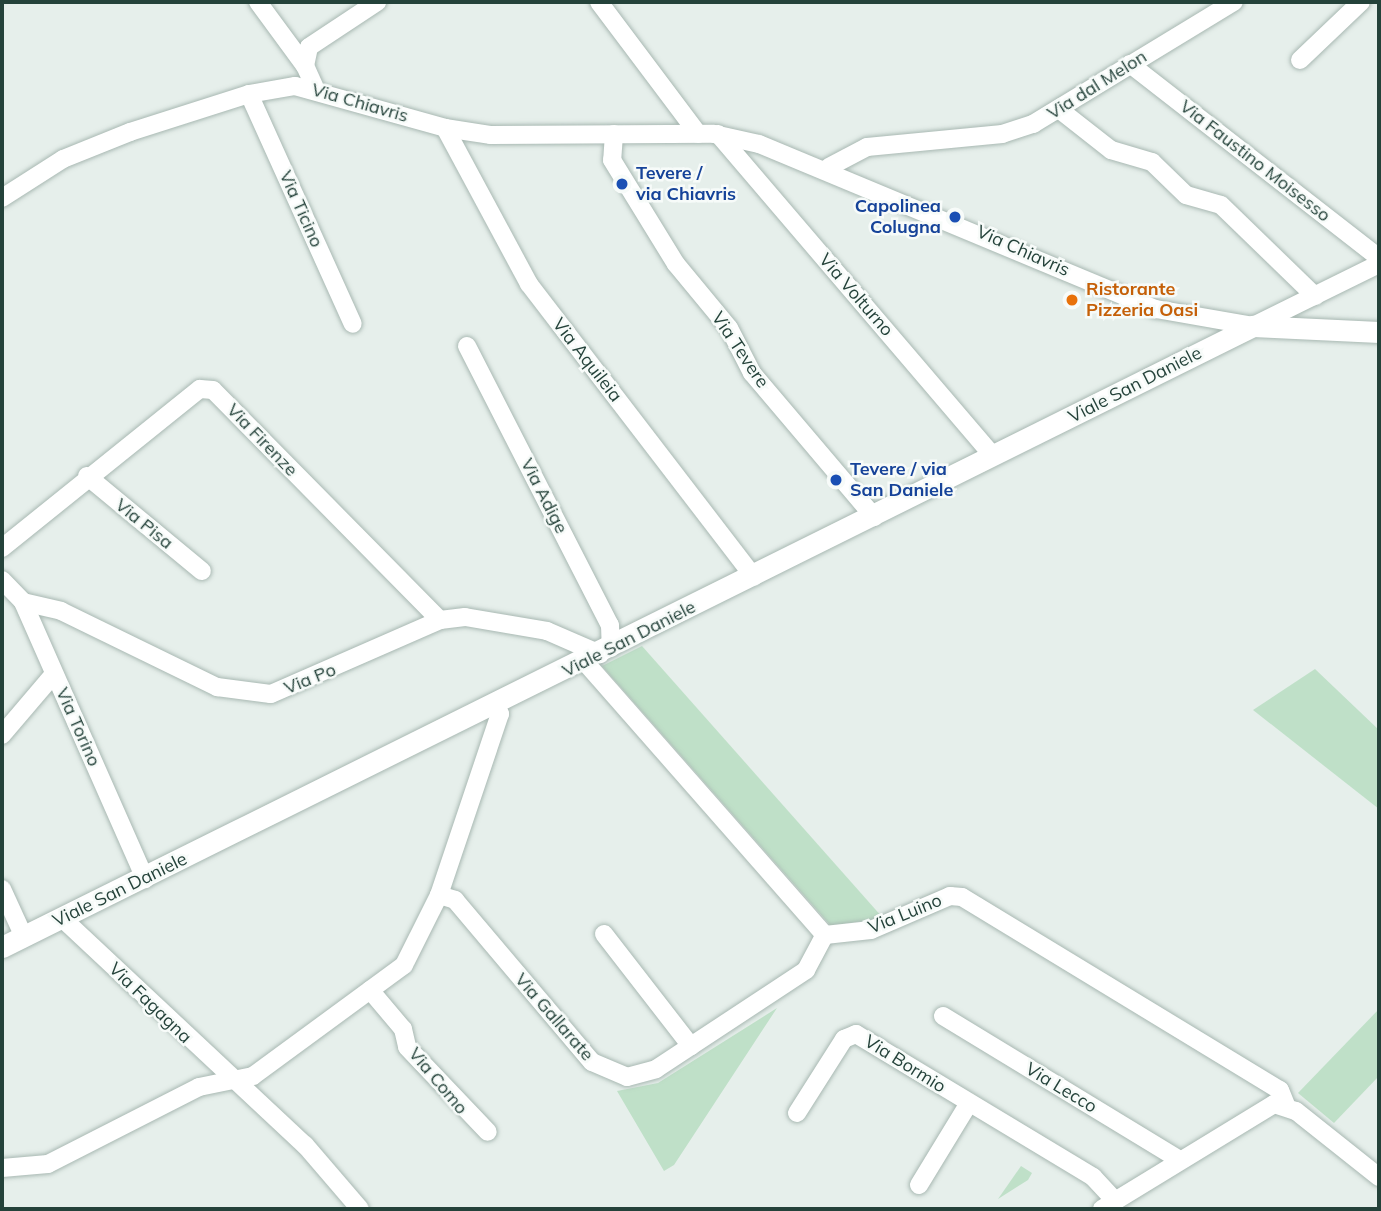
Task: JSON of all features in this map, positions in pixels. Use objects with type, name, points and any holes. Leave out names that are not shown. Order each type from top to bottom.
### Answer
[{"type":"street","points":[[258,2],[305,66],[315,88]]},
{"type":"street","points":[[599,2],[698,134]]},
{"type":"street","name":"Via dal Melon","points":[[829,167],[867,147],[1002,134],[1060,110],[1130,64],[1234,2]]},
{"type":"street","points":[[1300,60],[1361,2]]},
{"type":"street","points":[[305,66],[309,47],[370,3]]},
{"type":"street","name":"Via Faustino Moisesso","points":[[1130,64],[1379,258]]},
{"type":"street","name":"Via Chiavris","points":[[2,198],[63,159],[249,94],[315,88],[444,128],[614,134],[718,134],[829,167],[1156,309],[1253,326]]},
{"type":"street","name":"Via Ticino","points":[[249,94],[354,324]]},
{"type":"street","points":[[1060,110],[1111,150],[1152,162],[1186,195],[1220,205],[1315,296]]},
{"type":"street","name":"Via Aquileia","points":[[444,128],[529,284],[754,577]]},
{"type":"street","name":"Via Tevere","points":[[614,134],[612,160],[676,264],[729,328],[752,373],[874,517]]},
{"type":"street","name":"Via Volturno","points":[[718,134],[993,456]]},
{"type":"street","points":[[1253,326],[1379,264]]},
{"type":"street","points":[[1253,326],[1379,332]]},
{"type":"street","name":"Viale San Daniele","points":[[2,947],[599,655],[1253,326]]},
{"type":"street","name":"Via Adige","points":[[467,346],[610,625],[599,655]]},
{"type":"street","name":"Via Firenze","points":[[2,548],[87,477],[200,389],[213,390],[440,620]]},
{"type":"street","name":"Via Pisa","points":[[87,477],[202,571]]},
{"type":"street","name":"Via Torino","points":[[2,580],[23,602],[145,879]]},
{"type":"street","name":"Via Po","points":[[23,602],[61,611],[217,687],[271,694],[440,620],[508,622],[599,655]]},
{"type":"street","points":[[599,655],[825,935]]},
{"type":"street","points":[[2,735],[54,674]]},
{"type":"street","points":[[2,1168],[48,1164],[199,1087],[235,1084],[253,1076],[404,965],[421,943],[439,895],[499,714],[496,705]]},
{"type":"street","points":[[2,889],[24,937]]},
{"type":"street","name":"Via Gallarate","points":[[439,895],[455,900],[603,1070],[640,1077],[806,970],[825,935]]},
{"type":"street","name":"Via Luino","points":[[825,935],[871,930],[950,896],[962,897],[1280,1090],[1286,1105]]},
{"type":"street","name":"Via Fagagna","points":[[62,918],[235,1084]]},
{"type":"street","points":[[604,934],[691,1046]]},
{"type":"street","name":"Via Como","points":[[370,990],[403,1029],[407,1047],[488,1132]]},
{"type":"street","name":"Via Lecco","points":[[943,1016],[1178,1159]]},
{"type":"street","name":"Via Bormio","points":[[797,1113],[844,1039],[856,1034],[1093,1177],[1109,1205]]},
{"type":"street","points":[[235,1084],[306,1145],[360,1209]]},
{"type":"street","points":[[919,1185],[969,1103]]},
{"type":"street","points":[[1109,1205],[1263,1107],[1286,1105],[1379,1177]]},
{"type":"green space","points":[[642,646],[883,918],[831,926],[602,666]]},
{"type":"green space","points":[[1315,669],[1379,730],[1379,809],[1253,710]]},
{"type":"green space","points":[[777,1008],[674,1165],[664,1171],[617,1091],[658,1083]]},
{"type":"green space","points":[[1379,1009],[1379,1076],[1334,1123],[1298,1093]]},
{"type":"green space","points":[[1021,1166],[1032,1173],[1028,1180],[998,1199]]},
{"type":"place","name":"Tevere / via Chiavris","points":[[622,184]]},
{"type":"place","name":"Capolinea Colugna","points":[[955,217]]},
{"type":"place","name":"Ristorante Pizzeria Oasi","points":[[1072,300]]},
{"type":"place","name":"Tevere / via San Daniele","points":[[836,480]]}]
